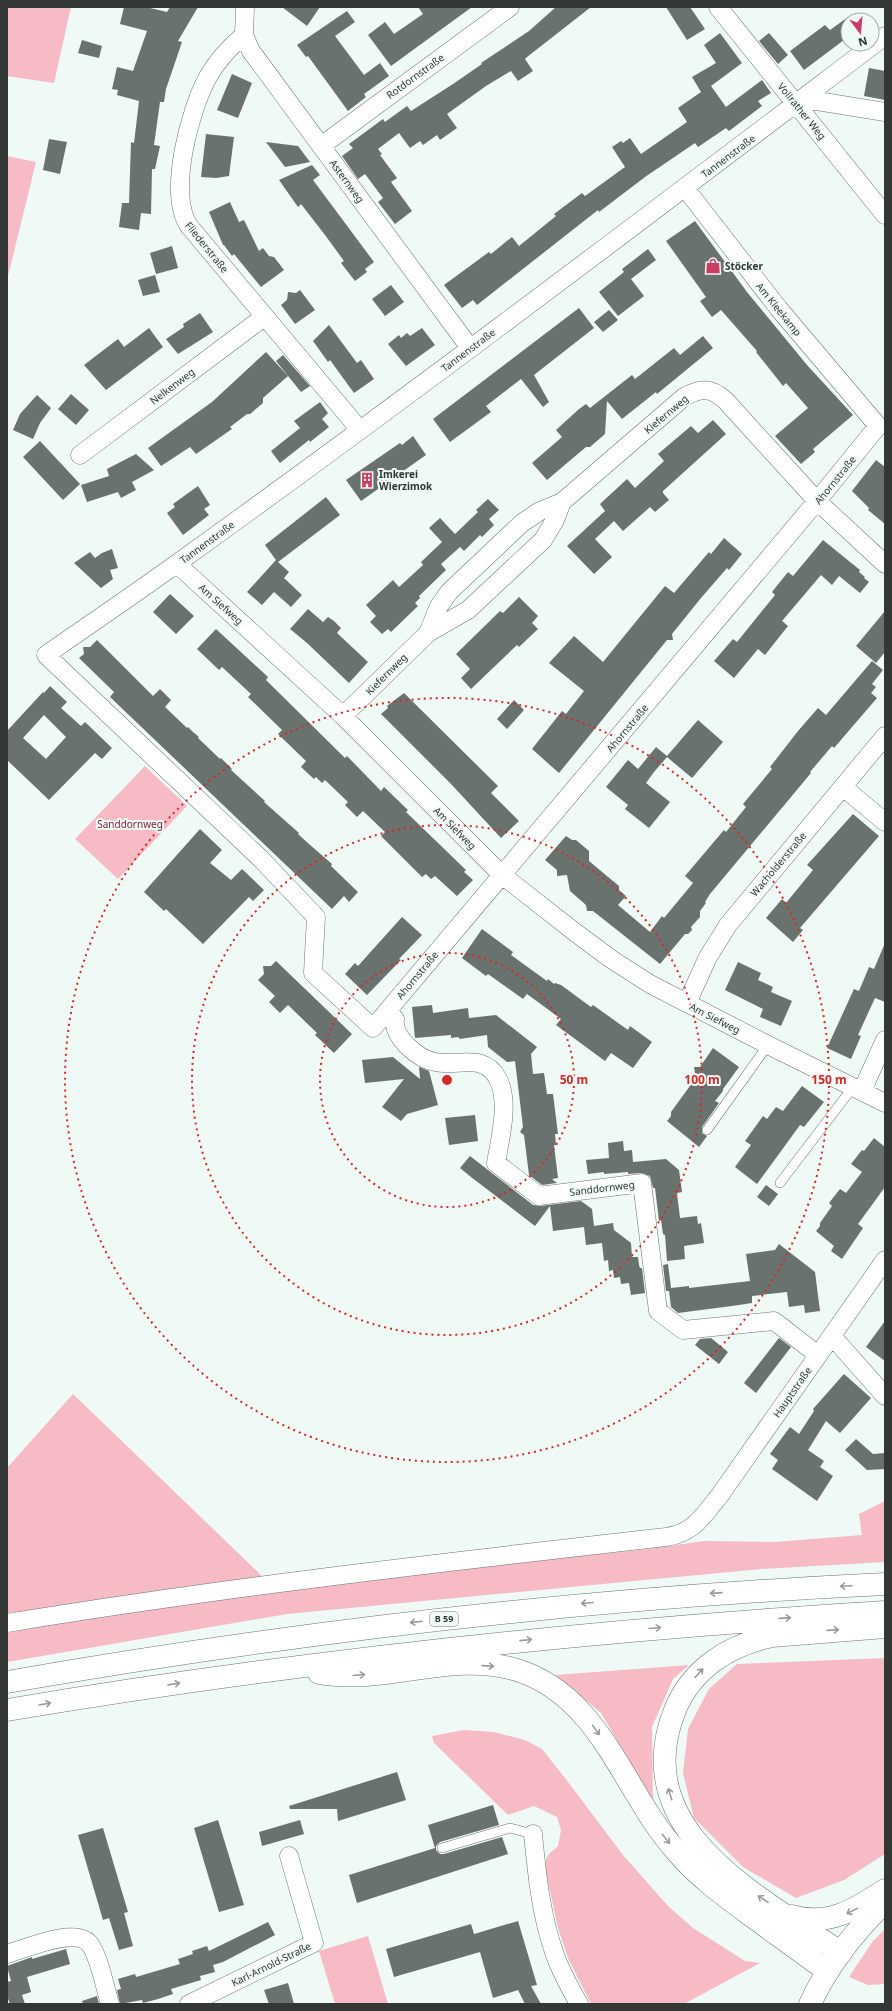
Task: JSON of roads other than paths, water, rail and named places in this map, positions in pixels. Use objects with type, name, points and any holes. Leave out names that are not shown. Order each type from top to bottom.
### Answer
[{"type":"main road","name":"B 59","points":[[7,1682],[290,1638],[466,1616],[710,1593],[885,1584]]},
{"type":"main road","points":[[7,1710],[151,1687],[376,1656],[536,1639],[724,1622],[885,1612]]},
{"type":"main road","points":[[841,1953],[720,1868],[702,1850],[680,1819],[669,1790],[665,1766],[666,1745],[674,1714],[684,1692],[704,1668],[717,1658],[738,1646],[772,1636],[885,1627]]},
{"type":"main road","points":[[292,1668],[334,1675],[353,1676],[445,1665],[484,1666],[516,1670],[543,1681],[567,1698],[588,1719],[606,1745],[660,1832],[685,1861],[719,1892],[828,1971]]},
{"type":"main road","points":[[782,1912],[804,1920],[829,1919],[850,1912],[885,1890]]},
{"type":"main road","points":[[810,2004],[828,1971],[841,1953],[885,1902]]},
{"type":"street","name":"Asternweg","points":[[245,7],[244,35],[251,51],[470,348]]},
{"type":"street","name":"Rotdornstraße","points":[[321,146],[510,7]]},
{"type":"street","name":"Vollrather Weg","points":[[718,7],[885,215]]},
{"type":"street","name":"Fliederstraße","points":[[244,35],[229,48],[211,72],[194,107],[183,161],[180,202],[183,216],[189,226],[264,317],[360,430]]},
{"type":"street","name":"Tannenstraße","points":[[373,1028],[314,973],[316,917],[261,859],[46,655],[177,564],[360,430],[685,188],[885,36]]},
{"type":"street","points":[[796,103],[817,101],[885,112]]},
{"type":"street","name":"Am Kleekamp","points":[[685,188],[779,309],[878,426]]},
{"type":"street","name":"Nelkenweg","points":[[80,455],[264,317]]},
{"type":"street","name":"Kiefernweg","points":[[428,633],[439,606],[449,592],[522,523],[540,511],[562,502],[684,397],[694,392],[704,389],[715,392],[725,400],[818,502]]},
{"type":"street","name":"Ahornstraße","points":[[373,1028],[818,502],[878,426]]},
{"type":"street","name":"Kiefernweg","points":[[343,716],[428,633],[468,610],[543,540],[550,530],[562,502]]},
{"type":"street","points":[[818,502],[885,564]]},
{"type":"street","name":"Am Siefweg","points":[[177,564],[343,716],[502,875],[611,959],[640,978],[687,1003],[885,1103]]},
{"type":"street","name":"Wacholderstraße","points":[[687,1003],[708,957],[728,925],[885,736]]},
{"type":"street","points":[[843,787],[885,822]]},
{"type":"street","name":"Sanddornweg","points":[[387,1011],[396,1019],[395,1026],[399,1038],[427,1060],[441,1063],[480,1063],[493,1071],[500,1084],[504,1114],[496,1163],[539,1196],[642,1183],[658,1311],[683,1330],[774,1321],[818,1355]]},
{"type":"street","points":[[857,1089],[885,1040]]},
{"type":"street","name":"Hauptstraße","points":[[7,1623],[141,1601],[269,1583],[672,1536],[689,1530],[697,1523],[736,1473],[885,1260]]},
{"type":"street","points":[[832,1336],[885,1396]]},
{"type":"street","points":[[533,1834],[538,1881],[549,1937],[558,1963],[579,2004]]},
{"type":"street","name":"Karl-Arnold-Straße","points":[[189,2004],[314,1943],[289,1856]]},
{"type":"street","points":[[7,1954],[63,1937],[81,1938],[89,1943],[94,1953],[110,2004]]},
{"type":"lane","points":[[707,1130],[768,1045]]},
{"type":"lane","points":[[780,1183],[857,1089]]},
{"type":"lane","points":[[442,1848],[510,1828],[533,1834]]},
{"type":"place","name":"Stöcker","points":[[713,266]]},
{"type":"place","name":"Imkerei Wierzimok","points":[[367,480]]}]
